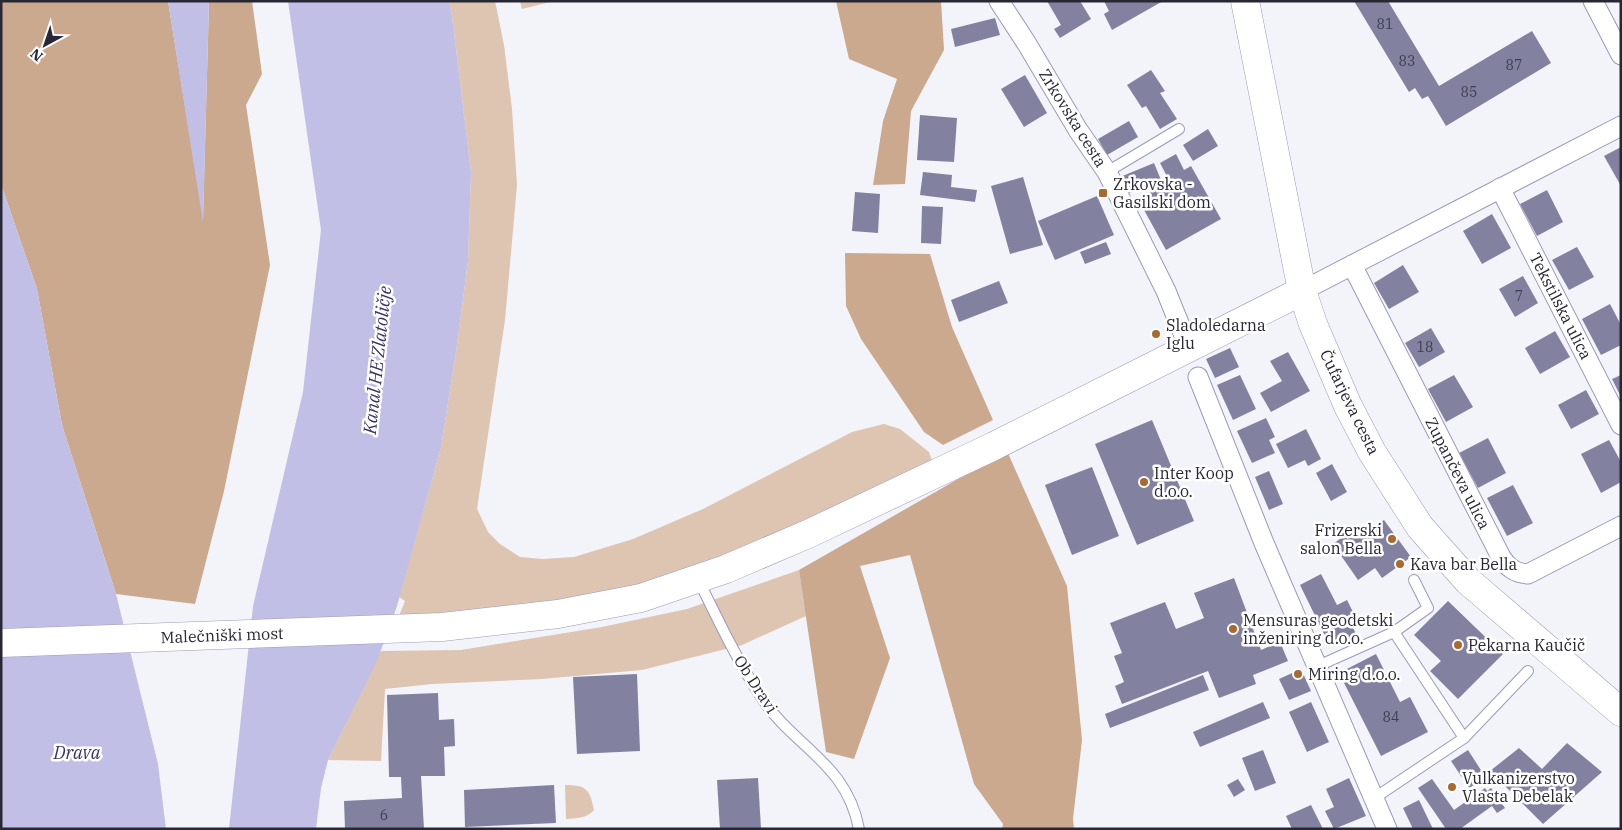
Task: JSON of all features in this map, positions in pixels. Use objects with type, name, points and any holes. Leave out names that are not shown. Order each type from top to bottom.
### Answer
[{"type":"street","name":"Zrkovska cesta","points":[[999,1],[1078,130],[1107,172],[1166,291],[1189,348]]},
{"type":"street","name":"Čufarjeva cesta","points":[[1245,1],[1302,291],[1316,332],[1348,406],[1372,452],[1420,527],[1468,581],[1621,712]]},
{"type":"street","points":[[1593,1],[1621,55]]},
{"type":"street","points":[[1302,291],[1621,126]]},
{"type":"street","name":"Tekstilska ulica","points":[[1500,188],[1621,425]]},
{"type":"street","name":"Zupančeva ulica","points":[[1352,265],[1507,566],[1517,573],[1528,574],[1621,526]]},
{"type":"street","name":"Malečniški most","points":[[1,643],[442,627],[558,614],[641,598],[726,569],[903,490],[1302,291]]},
{"type":"street","points":[[1198,377],[1264,543],[1387,829]]},
{"type":"lane","points":[[1107,172],[1179,129]]},
{"type":"lane","name":"Ob Dravi","points":[[698,578],[728,642],[764,700],[779,719],[822,760],[845,788],[856,813],[859,829]]},
{"type":"lane","points":[[1318,666],[1394,632],[1428,608],[1414,580]]},
{"type":"lane","points":[[1394,632],[1464,738]]},
{"type":"lane","points":[[1373,799],[1464,738],[1528,671]]},
{"type":"shaded area","points":[[1,1],[168,1],[203,218],[209,1],[252,1],[262,74],[246,105],[270,265],[224,491],[195,604],[116,594],[62,425],[37,289],[1,184]]},
{"type":"shaded area","points":[[449,1],[495,1],[504,45],[512,109],[517,185],[505,320],[477,509],[488,532],[500,544],[520,557],[542,559],[574,557],[633,539],[703,509],[852,432],[884,424],[900,429],[929,452],[933,463],[748,549],[673,578],[634,590],[576,603],[516,611],[397,621],[405,601],[399,597],[441,447],[468,261],[471,172]]},
{"type":"shaded area","points":[[520,1],[554,1],[522,9]]},
{"type":"shaded area","points":[[836,1],[941,1],[944,50],[911,111],[905,184],[873,185],[883,121],[897,79],[849,59]]},
{"type":"shaded area","points":[[845,253],[930,254],[952,327],[993,420],[943,445],[924,432],[861,339],[846,306]]},
{"type":"shaded area","points":[[1007,451],[1067,586],[1082,740],[1073,819],[1074,829],[1002,829],[1003,824],[974,784],[910,555],[860,566],[890,658],[854,759],[826,752],[799,570]]},
{"type":"shaded area","points":[[799,570],[806,616],[742,645],[642,670],[542,679],[432,684],[385,689],[381,761],[328,760],[381,651],[461,650],[602,627],[687,609]]},
{"type":"shaded area","points":[[565,785],[578,786],[586,790],[591,797],[594,810],[585,817],[566,819]]},
{"type":"water","points":[[168,1],[209,1],[203,222]]},
{"type":"water","name":"Kanal HE Zlatoličje","points":[[288,1],[449,1],[471,172],[468,261],[441,447],[397,606],[377,661],[328,760],[321,788],[316,829],[229,829],[253,606],[303,392],[321,230]]},
{"type":"water","name":"Drava","points":[[1,184],[37,289],[62,425],[116,594],[158,764],[166,829],[1,829]]},
{"type":"building","points":[[1047,1],[1080,1],[1091,19],[1060,38],[1054,29],[1061,25]]},
{"type":"building","points":[[1104,1],[1163,1],[1112,30],[1104,14],[1109,11]]},
{"type":"building","points":[[1354,1],[1388,1],[1439,86],[1532,31],[1551,63],[1446,126],[1428,96],[1422,99],[1415,88],[1409,92]]},
{"type":"building","points":[[995,18],[1000,35],[955,47],[951,29]]},
{"type":"building","points":[[1151,70],[1165,91],[1160,93],[1177,119],[1160,129],[1146,106],[1142,108],[1127,85]]},
{"type":"building","points":[[1025,75],[1047,113],[1024,127],[1001,89]]},
{"type":"building","points":[[920,115],[957,118],[954,162],[917,160]]},
{"type":"building","points":[[1129,121],[1138,137],[1107,155],[1098,139]]},
{"type":"building","points":[[1208,129],[1218,146],[1193,161],[1183,145]]},
{"type":"building","points":[[1621,147],[1621,186],[1604,156]]},
{"type":"building","points":[[1176,154],[1184,170],[1191,166],[1221,219],[1166,250],[1138,199],[1170,182],[1160,163]]},
{"type":"building","points":[[1154,163],[1161,180],[1127,194],[1120,177]]},
{"type":"building","points":[[923,172],[952,175],[951,187],[977,190],[975,202],[920,195]]},
{"type":"building","points":[[1023,177],[1043,245],[1010,254],[991,186]]},
{"type":"building","points":[[1547,190],[1563,222],[1537,236],[1520,204]]},
{"type":"building","points":[[855,192],[880,194],[878,233],[852,231]]},
{"type":"building","points":[[1097,196],[1114,235],[1055,260],[1038,221]]},
{"type":"building","points":[[922,206],[943,207],[941,244],[921,243]]},
{"type":"building","points":[[1492,214],[1511,248],[1482,264],[1463,231]]},
{"type":"building","points":[[1106,242],[1111,254],[1085,264],[1080,252]]},
{"type":"building","points":[[1577,247],[1594,277],[1569,290],[1552,260]]},
{"type":"building","points":[[1403,265],[1419,292],[1389,309],[1374,283]]},
{"type":"building","points":[[1523,276],[1538,303],[1515,317],[1499,289]]},
{"type":"building","points":[[999,281],[1008,303],[959,322],[951,300]]},
{"type":"building","points":[[1610,304],[1621,325],[1621,345],[1601,355],[1582,319]]},
{"type":"building","points":[[1431,328],[1445,352],[1419,367],[1405,343]]},
{"type":"building","points":[[1555,331],[1570,357],[1540,374],[1525,348]]},
{"type":"building","points":[[1230,348],[1239,367],[1215,378],[1206,359]]},
{"type":"building","points":[[1288,352],[1310,391],[1271,412],[1260,393],[1282,381],[1270,361]]},
{"type":"building","points":[[1240,375],[1256,409],[1233,420],[1217,385]]},
{"type":"building","points":[[1454,375],[1473,407],[1446,422],[1428,389]]},
{"type":"building","points":[[1621,375],[1621,397],[1612,379]]},
{"type":"building","points":[[1586,390],[1599,414],[1571,429],[1558,405]]},
{"type":"building","points":[[1266,418],[1275,437],[1269,440],[1275,453],[1252,463],[1237,431]]},
{"type":"building","name":"Inter Koop d.o.o.","points":[[1152,420],[1194,521],[1137,545],[1095,444]]},
{"type":"building","points":[[1306,429],[1321,459],[1308,466],[1305,460],[1288,468],[1276,444]]},
{"type":"building","points":[[1488,438],[1506,473],[1478,488],[1459,453]]},
{"type":"building","points":[[1609,440],[1621,462],[1621,482],[1601,493],[1581,454]]},
{"type":"building","points":[[1332,464],[1347,492],[1331,501],[1316,473]]},
{"type":"building","points":[[1092,467],[1119,536],[1072,555],[1045,485]]},
{"type":"building","points":[[1269,471],[1283,504],[1269,510],[1255,477]]},
{"type":"building","points":[[1513,485],[1533,523],[1507,536],[1487,498]]},
{"type":"building","points":[[1384,520],[1411,557],[1382,578],[1375,568],[1358,580],[1333,544],[1355,528],[1361,537]]},
{"type":"building","points":[[1321,574],[1337,605],[1347,600],[1356,618],[1350,621],[1356,634],[1335,645],[1329,633],[1325,636],[1300,585]]},
{"type":"building","points":[[1234,578],[1261,650],[1280,642],[1288,661],[1253,675],[1256,684],[1219,698],[1208,671],[1122,704],[1115,686],[1124,682],[1114,656],[1122,653],[1110,623],[1165,602],[1176,629],[1204,618],[1194,593]]},
{"type":"building","name":"Pekarna Kaučič","points":[[1448,601],[1503,654],[1458,699],[1430,671],[1441,661],[1414,635]]},
{"type":"building","points":[[1376,654],[1400,702],[1410,697],[1428,732],[1381,756],[1339,673]]},
{"type":"building","points":[[1301,669],[1311,691],[1289,700],[1279,679]]},
{"type":"building","points":[[637,674],[640,751],[577,754],[573,677]]},
{"type":"building","points":[[1203,675],[1209,690],[1110,728],[1105,714]]},
{"type":"building","points":[[438,693],[439,720],[454,719],[455,746],[444,747],[445,776],[421,776],[424,829],[345,829],[344,801],[402,798],[401,777],[389,777],[387,695]]},
{"type":"building","points":[[1263,702],[1270,718],[1200,747],[1193,732]]},
{"type":"building","points":[[1311,702],[1329,742],[1307,752],[1289,712]]},
{"type":"building","points":[[1567,743],[1602,772],[1543,824],[1490,771],[1519,748],[1542,769]]},
{"type":"building","points":[[1263,750],[1276,783],[1255,791],[1242,758]]},
{"type":"building","points":[[1468,750],[1486,778],[1469,788],[1451,761]]},
{"type":"building","points":[[758,778],[761,829],[720,829],[717,780]]},
{"type":"building","points":[[1349,778],[1366,816],[1334,829],[1325,811],[1334,807],[1326,789]]},
{"type":"building","points":[[1238,779],[1245,790],[1234,797],[1227,785]]},
{"type":"building","points":[[1432,779],[1454,810],[1485,788],[1487,791],[1491,788],[1505,808],[1497,813],[1492,806],[1460,829],[1446,829],[1418,788]]},
{"type":"building","points":[[554,785],[556,823],[465,827],[464,790]]},
{"type":"building","points":[[1419,800],[1433,829],[1413,829],[1403,808]]},
{"type":"building","points":[[1311,805],[1323,829],[1292,829],[1286,816]]},
{"type":"place","name":"Zrkovska - Gasilski dom","points":[[1103,193]]},
{"type":"place","name":"Sladoledarna Iglu","points":[[1156,334]]},
{"type":"place","name":"Inter Koop d.o.o.","points":[[1144,482]]},
{"type":"place","name":"Frizerski salon Bella","points":[[1392,539]]},
{"type":"place","name":"Kava bar Bella","points":[[1400,564]]},
{"type":"place","name":"Mensuras geodetski inženiring d.o.o.","points":[[1233,629]]},
{"type":"place","name":"Pekarna Kaučič","points":[[1458,645]]},
{"type":"place","name":"Miring d.o.o.","points":[[1298,674]]},
{"type":"place","name":"Vulkanizerstvo Vlasta Debelak","points":[[1452,787]]}]
